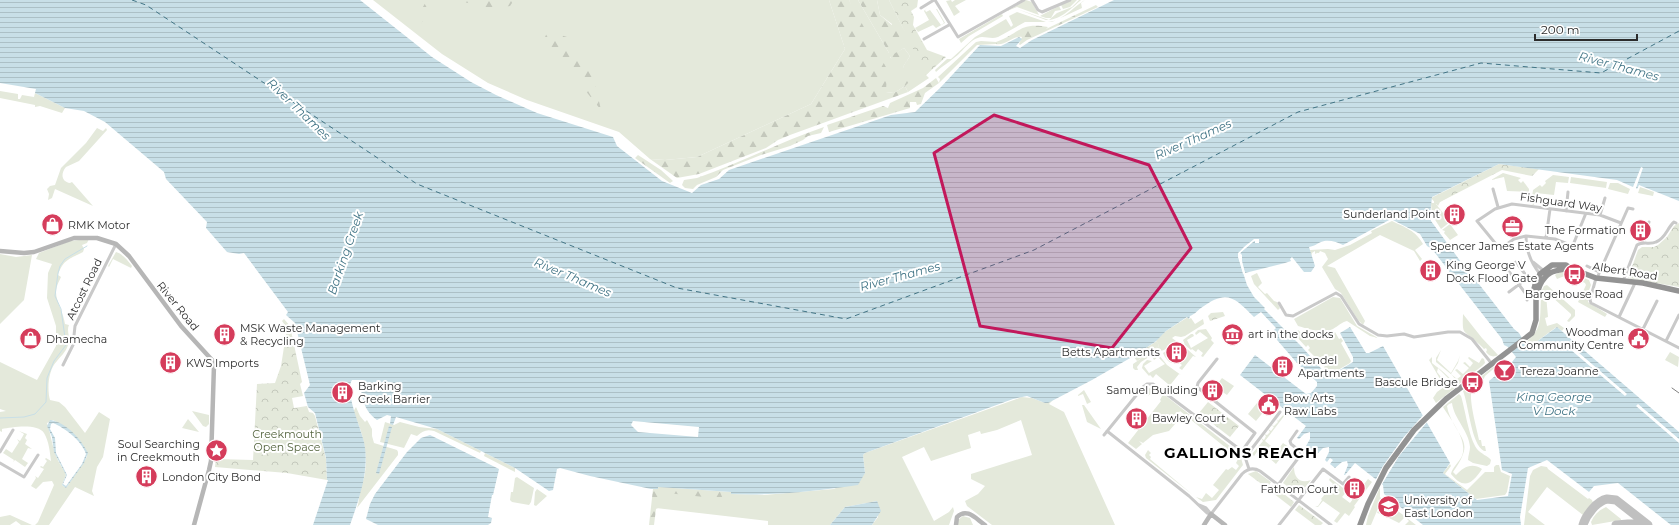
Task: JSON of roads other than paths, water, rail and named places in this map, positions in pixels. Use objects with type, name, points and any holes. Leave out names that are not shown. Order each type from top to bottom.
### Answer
[{"type":"highway","name":"Albert Road","points":[[1544,274],[1557,264],[1566,265],[1596,278],[1635,282],[1679,291]]},
{"type":"highway","points":[[1360,525],[1371,497],[1386,468],[1414,430],[1454,393],[1532,333],[1536,325],[1536,297],[1534,287],[1544,274]]},
{"type":"street","points":[[921,8],[934,0],[956,36],[961,37],[1024,0]]},
{"type":"street","points":[[1032,0],[1038,10],[1044,12],[1070,0]]},
{"type":"street","points":[[924,40],[949,25]]},
{"type":"street","points":[[1493,189],[1498,207]]},
{"type":"street","points":[[1566,211],[1568,192]]},
{"type":"street","points":[[1600,215],[1605,198]]},
{"type":"street","name":"Fishguard Way","points":[[1526,236],[1514,239],[1500,249],[1476,221],[1498,207],[1512,204],[1600,215],[1621,223]]},
{"type":"street","points":[[1634,209],[1630,205],[1621,223],[1596,278],[1590,302],[1679,348]]},
{"type":"street","points":[[1546,238],[1550,209]]},
{"type":"street","points":[[1544,274],[1534,266],[1526,247],[1526,236],[1555,239],[1570,245],[1573,244],[1586,213]]},
{"type":"street","points":[[1642,243],[1649,222]]},
{"type":"street","points":[[1623,281],[1635,247],[1638,244],[1658,241],[1667,233],[1674,222],[1676,223]]},
{"type":"street","name":"River Road","points":[[0,251],[24,253],[34,252],[74,238],[97,238],[116,244],[129,256],[170,313],[213,362],[210,470],[194,525]]},
{"type":"street","name":"Atcost Road","points":[[63,365],[73,345],[75,326],[116,244]]},
{"type":"street","points":[[1525,274],[1516,262],[1507,269],[1526,294],[1527,300]]},
{"type":"street","points":[[1587,266],[1599,272]]},
{"type":"street","points":[[1509,292],[1530,276]]},
{"type":"street","points":[[1619,317],[1635,282]]},
{"type":"street","points":[[1279,303],[1286,315],[1293,316],[1336,293],[1341,296],[1358,324],[1378,335],[1387,336],[1401,334],[1414,337],[1448,332],[1460,332],[1472,339],[1492,364]]},
{"type":"street","points":[[1643,329],[1657,301]]},
{"type":"street","points":[[1666,341],[1679,315]]},
{"type":"street","points":[[1217,359],[1198,383],[1197,387],[1256,433],[1242,451]]},
{"type":"street","points":[[1104,435],[1143,387],[1147,384],[1154,384],[1242,451],[1249,469]]},
{"type":"street","points":[[1250,451],[1280,412]]},
{"type":"street","points":[[0,452],[8,434],[13,430]]},
{"type":"street","points":[[1107,431],[1199,504],[1200,508],[1207,514],[1211,514],[1225,525]]},
{"type":"street","points":[[1278,484],[1302,453],[1290,441],[1297,431]]},
{"type":"street","points":[[0,463],[24,477],[38,455]]},
{"type":"street","points":[[1204,525],[1242,474],[1249,469],[1257,469],[1331,524]]},
{"type":"street","points":[[1280,525],[1323,469],[1343,484],[1349,477]]},
{"type":"street","points":[[955,525],[957,517],[963,513],[970,513],[985,525]]},
{"type":"street","points":[[976,518],[976,525]]},
{"type":"water","points":[[0,0],[360,0],[432,57],[471,82],[537,113],[613,137],[617,146],[662,181],[692,193],[701,185],[719,179],[729,170],[891,115],[915,112],[941,87],[980,45],[1001,46],[1019,37],[1022,39],[1016,46],[1020,48],[1032,40],[1114,0],[1679,0],[1679,201],[1639,185],[1637,189],[1636,188],[1643,168],[1641,167],[1633,187],[1617,180],[1499,164],[1432,197],[1430,215],[1431,221],[1461,262],[1466,265],[1468,270],[1514,329],[1519,333],[1528,348],[1557,327],[1679,432],[1679,525],[1671,525],[1618,483],[1594,486],[1589,492],[1547,460],[1528,468],[1520,517],[1521,525],[1423,525],[1384,494],[1383,485],[1355,463],[1344,475],[1348,465],[1347,461],[1342,462],[1335,468],[1330,464],[1333,460],[1330,458],[1327,462],[1325,460],[1329,452],[1329,447],[1323,448],[1317,454],[1306,446],[1310,439],[1310,432],[1304,434],[1299,439],[1297,438],[1306,426],[1240,375],[1255,355],[1306,394],[1311,393],[1317,386],[1317,382],[1297,363],[1271,333],[1276,328],[1261,312],[1254,317],[1235,300],[1224,297],[1210,302],[1190,316],[1189,319],[1187,317],[1166,331],[1155,342],[1132,357],[1048,403],[1027,396],[1013,399],[865,453],[863,455],[865,473],[858,485],[811,491],[779,494],[731,494],[731,492],[658,487],[658,489],[651,489],[560,468],[557,469],[553,490],[549,491],[515,468],[437,429],[396,417],[393,425],[390,424],[391,416],[387,415],[377,420],[368,412],[362,397],[359,380],[352,380],[350,385],[351,401],[364,442],[366,463],[363,484],[350,525],[313,525],[328,480],[326,458],[315,413],[308,407],[304,393],[310,385],[295,323],[286,315],[288,312],[244,253],[239,254],[227,252],[206,228],[207,222],[166,179],[164,172],[105,122],[84,111],[65,108],[35,93],[36,89],[0,83]],"holes":[[[1391,219],[1420,234],[1427,246],[1432,249],[1449,271],[1451,276],[1455,279],[1502,339],[1504,345],[1508,347],[1516,357],[1489,381],[1502,470],[1512,474],[1508,496],[1477,500],[1443,473],[1450,463],[1383,346],[1366,353],[1350,327],[1340,333],[1353,357],[1353,362],[1333,374],[1327,375],[1254,297],[1247,285],[1238,257],[1239,254],[1246,245],[1252,241],[1259,239],[1256,243],[1254,241],[1240,253],[1245,273],[1291,261],[1290,259],[1292,257],[1304,272],[1311,272],[1315,266],[1309,247],[1321,242],[1329,241],[1343,245]]]},
{"type":"water","points":[[50,420],[62,424],[77,437],[88,453],[84,463],[66,488],[62,485],[66,475],[54,452],[52,437],[47,426]],"holes":[[[53,423],[58,425],[81,444],[86,454],[82,464],[66,486],[63,484],[67,475],[56,453],[55,438],[50,429],[51,424]]]},
{"type":"water","points":[[389,426],[392,427],[379,474],[376,473]]},
{"type":"water","points":[[430,435],[499,469],[488,517],[492,518],[491,523],[488,525],[378,525],[366,519],[370,504],[375,494],[407,452],[421,438]]},
{"type":"water","points":[[877,501],[881,511],[872,525],[830,525],[845,507]]},
{"type":"waterway","points":[[0,418],[24,417],[35,414],[46,402],[47,378],[54,361],[66,345],[61,309],[55,296],[58,273],[60,266],[65,259],[87,246]]},
{"type":"tram line","points":[[1672,388],[1679,393]]},
{"type":"place","name":"Sunderland Point","points":[[1455,214]]},
{"type":"place","name":"RMK Motor","points":[[52,225]]},
{"type":"place","name":"Spencer James Estate Agents","points":[[1512,226]]},
{"type":"place","name":"The Formation","points":[[1641,230]]},
{"type":"place","name":"King George V Dock Flood Gate","points":[[1430,271]]},
{"type":"place","name":"Bargehouse Road","points":[[1574,274]]},
{"type":"place","name":"MSK Waste Management & Recycling","points":[[224,334]]},
{"type":"place","name":"art in the docks","points":[[1232,334]]},
{"type":"place","name":"Woodman Community Centre","points":[[1639,338]]},
{"type":"place","name":"Dhamecha","points":[[31,339]]},
{"type":"place","name":"Betts Apartments","points":[[1176,352]]},
{"type":"place","name":"KWS Imports","points":[[171,363]]},
{"type":"place","name":"Rendel Apartments","points":[[1283,366]]},
{"type":"place","name":"Tereza Joanne","points":[[1505,371]]},
{"type":"place","name":"Bascule Bridge","points":[[1473,382]]},
{"type":"place","name":"Samuel Building","points":[[1213,390]]},
{"type":"place","name":"Barking Creek Barrier","points":[[342,392]]},
{"type":"place","name":"Bow Arts Raw Labs","points":[[1269,404]]},
{"type":"place","name":"Bawley Court","points":[[1137,418]]},
{"type":"place","name":"Soul Searching in Creekmouth","points":[[216,450]]},
{"type":"place","name":"London City Bond","points":[[147,477]]},
{"type":"place","name":"Fathom Court","points":[[1354,489]]},
{"type":"place","name":"University of East London","points":[[1389,506]]},
{"type":"district","name":"GALLIONS REACH","points":[[1241,452]]},
{"type":"water label","name":"River Thames","points":[[1619,66]]},
{"type":"water label","name":"River Thames","points":[[299,109]]},
{"type":"water label","name":"River Thames","points":[[1193,139]]},
{"type":"water label","name":"Barking Creek","points":[[345,253]]},
{"type":"water label","name":"River Thames","points":[[900,276]]},
{"type":"water label","name":"River Thames","points":[[573,277]]},
{"type":"water label","name":"King George V Dock","points":[[1554,403]]},
{"type":"park label","name":"Creekmouth Open Space","points":[[287,440]]}]
